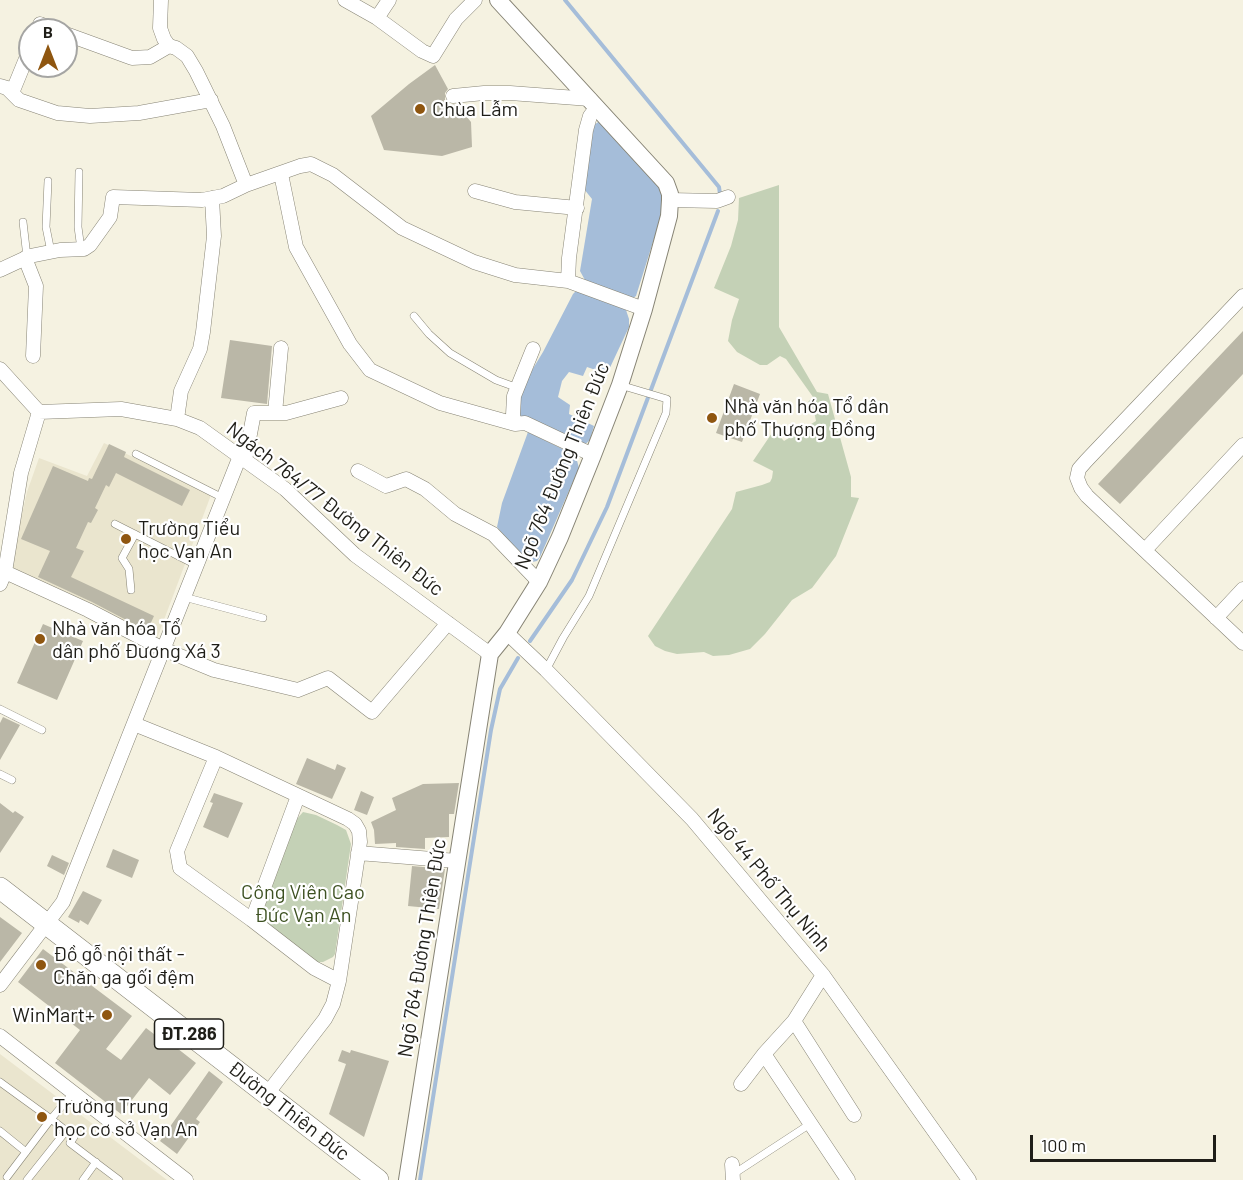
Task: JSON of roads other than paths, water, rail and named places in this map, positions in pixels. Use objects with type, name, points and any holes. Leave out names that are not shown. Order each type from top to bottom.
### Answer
[{"type":"main road","name":"Đường Thiên Đức","points":[[0,888],[378,1180]]},
{"type":"street","points":[[161,0],[160,28],[169,46]]},
{"type":"street","points":[[345,0],[377,18],[422,51],[433,56],[456,19],[475,0]]},
{"type":"street","points":[[377,18],[389,0]]},
{"type":"street","points":[[498,0],[666,183],[670,200],[717,201],[728,197]]},
{"type":"street","points":[[78,38],[132,58],[150,57],[169,46],[187,56],[223,126],[246,185]]},
{"type":"street","points":[[18,70],[6,90],[19,100],[57,113],[90,116],[139,113],[211,100]]},
{"type":"street","points":[[453,96],[504,92],[593,103]]},
{"type":"street","points":[[568,281],[586,130],[593,103]]},
{"type":"street","points":[[0,270],[26,257],[81,249],[90,245],[110,217],[113,197],[202,200],[223,196],[246,185],[311,164],[333,175],[402,228],[474,262],[515,275],[568,281],[644,309]]},
{"type":"street","points":[[281,174],[296,247],[350,344],[369,370],[440,403],[515,424],[525,423],[593,454]]},
{"type":"street","points":[[475,190],[515,202],[577,208]]},
{"type":"street","points":[[177,419],[181,391],[200,349],[203,333],[214,236],[212,198]]},
{"type":"street","name":"Ngõ 764 Đường Thiên Đức","points":[[406,1180],[490,654],[507,633],[539,582],[560,537],[593,454],[620,385],[644,309],[669,216],[670,200]]},
{"type":"street","points":[[26,257],[36,286],[33,356]]},
{"type":"street","points":[[1243,296],[1077,472],[1078,483],[1087,496],[1243,643]]},
{"type":"street","points":[[275,413],[281,348]]},
{"type":"street","points":[[515,424],[513,406],[533,349]]},
{"type":"street","points":[[0,369],[39,412],[21,473],[2,574],[88,610],[163,649],[214,670],[298,690],[328,678],[372,712],[448,623]]},
{"type":"street","points":[[0,985],[63,902],[69,889],[196,565],[242,458],[254,412],[286,412],[341,398]]},
{"type":"street","name":"Ngách 764/77 Đường Thiên Đức","points":[[39,412],[121,409],[177,419],[200,428],[285,489],[355,555],[490,654]]},
{"type":"street","points":[[1145,550],[1243,445]]},
{"type":"street","points":[[358,471],[386,486],[406,479],[424,489],[455,514],[493,534],[539,582]]},
{"type":"street","points":[[1216,618],[1243,589]]},
{"type":"street","name":"Ngõ 44 Phố Thụ Ninh","points":[[507,633],[692,819],[823,975],[969,1180]]},
{"type":"street","points":[[134,724],[216,758],[298,796],[355,824],[359,831],[358,853],[339,981],[333,1004],[325,1019],[267,1094]]},
{"type":"street","points":[[216,758],[177,851],[177,861],[184,873],[252,920],[314,968],[339,981]]},
{"type":"street","points":[[252,920],[298,796]]},
{"type":"street","points":[[358,853],[457,861]]},
{"type":"street","points":[[741,1084],[794,1021],[823,975]]},
{"type":"street","points":[[794,1021],[854,1115]]},
{"type":"street","points":[[0,1036],[186,1180]]},
{"type":"street","points":[[764,1054],[847,1180]]},
{"type":"lane","points":[[80,172],[78,227],[81,249]]},
{"type":"lane","points":[[48,181],[46,227],[51,252]]},
{"type":"lane","points":[[22,222],[26,257]]},
{"type":"lane","points":[[414,316],[429,334],[450,353],[496,380],[518,388]]},
{"type":"lane","points":[[546,670],[562,638],[589,596],[666,413],[666,399],[620,385]]},
{"type":"lane","points":[[136,454],[223,498]]},
{"type":"lane","points":[[115,524],[196,565]]},
{"type":"lane","points":[[131,590],[129,569],[122,558],[135,534]]},
{"type":"lane","points":[[184,597],[263,618]]},
{"type":"lane","points":[[0,709],[42,730]]},
{"type":"lane","points":[[0,774],[12,780]]},
{"type":"lane","points":[[0,1082],[74,1137],[70,1143],[119,1180]]},
{"type":"lane","points":[[7,1177],[72,1094]]},
{"type":"lane","points":[[732,1173],[810,1124]]},
{"type":"lane","points":[[0,1131],[26,1152]]},
{"type":"lane","points":[[27,1180],[66,1131]]},
{"type":"lane","points":[[83,1180],[96,1162]]},
{"type":"water","points":[[601,120],[661,185],[664,207],[636,296],[633,298],[586,282],[580,271],[592,199],[584,189],[594,125]]},
{"type":"water","points":[[577,290],[620,306],[626,310],[629,319],[629,327],[607,374],[587,367],[583,376],[569,372],[562,381],[558,397],[570,405],[569,414],[594,426],[590,440],[583,446],[521,417],[518,413],[518,401],[523,385]]},
{"type":"water","points":[[528,432],[573,454],[579,468],[540,557],[537,561],[532,562],[525,561],[497,527],[502,503]]},
{"type":"waterway","points":[[565,0],[719,187],[720,194]]},
{"type":"waterway","points":[[530,641],[572,580],[607,507],[718,211]]},
{"type":"waterway","points":[[420,1180],[491,730],[500,689],[518,658]]},
{"type":"place","name":"Chùa Lẫm","points":[[420,109]]},
{"type":"place","name":"Nhà văn hóa Tổ dân phố Thượng Đồng","points":[[712,418]]},
{"type":"place","name":"Trường Tiểu học Vạn An","points":[[126,539]]},
{"type":"place","name":"Nhà văn hóa Tổ dân phố Đương Xá 3","points":[[40,639]]},
{"type":"place","name":"Đồ gỗ nội thất - Chăn ga gối đệm","points":[[41,965]]},
{"type":"place","name":"WinMart+","points":[[107,1015]]},
{"type":"place","name":"Trường Trung học cơ sở Vạn An","points":[[42,1117]]},
{"type":"park label","name":"Công Viên Cao Đức Vạn An","points":[[303,904]]}]
